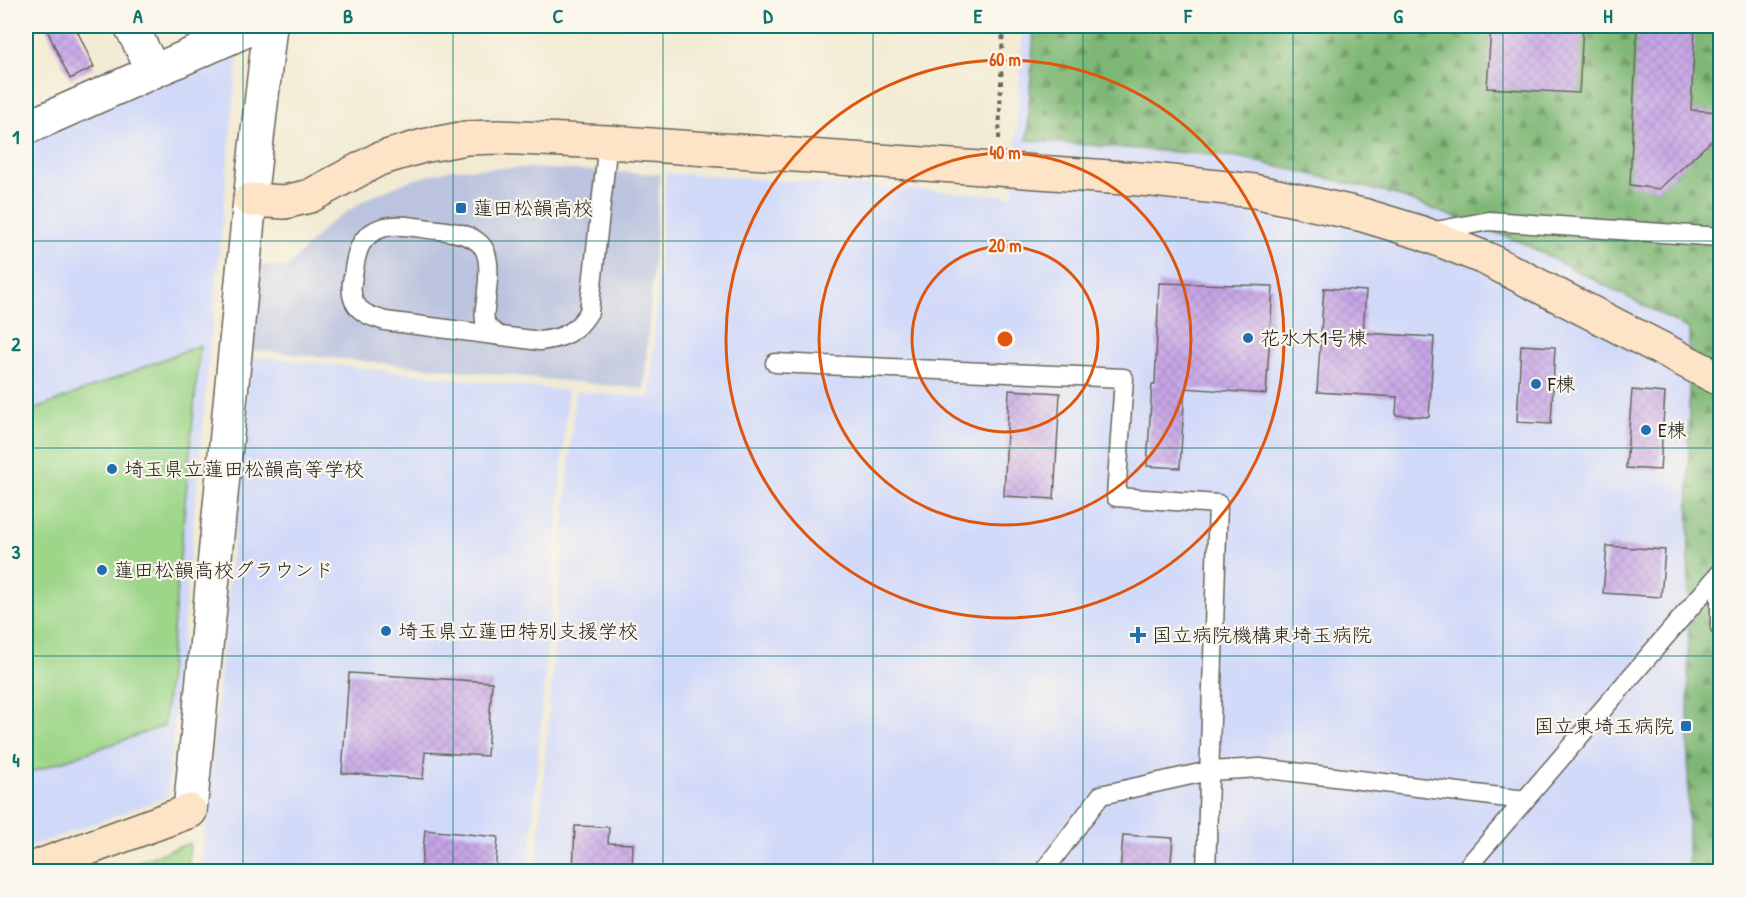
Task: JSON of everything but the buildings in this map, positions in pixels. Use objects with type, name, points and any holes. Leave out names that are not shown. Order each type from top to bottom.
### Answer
[{"type":"street","points":[[131,26],[153,70]]},
{"type":"street","points":[[26,128],[256,26]]},
{"type":"street","points":[[26,871],[190,812],[250,200],[270,26]]},
{"type":"street","points":[[250,200],[285,202],[310,196],[379,159],[466,138],[608,142],[1153,180],[1254,191],[1363,215],[1422,233],[1488,259],[1720,380]]},
{"type":"lane","points":[[499,336],[487,326],[484,317],[490,267],[486,254],[475,238],[461,232],[392,226],[376,230],[364,238],[356,250],[351,289],[354,302],[366,315],[385,321],[499,336],[540,341],[562,339],[579,328],[589,312],[608,142]]},
{"type":"lane","points":[[1422,233],[1489,220],[1720,237]]},
{"type":"lane","points":[[775,363],[1124,378],[1116,497],[1218,504],[1206,872]]},
{"type":"lane","points":[[1720,573],[1720,627]]},
{"type":"lane","points":[[1463,872],[1720,573]]},
{"type":"lane","points":[[1043,872],[1101,795],[1209,771],[1260,768],[1525,800]]},
{"type":"path","points":[[998,170],[1003,26]]},
{"type":"shaded area","name":"国立病院機構東埼玉病院","points":[[1023,26],[1720,26],[1720,871],[536,872],[575,391],[650,398],[666,173],[1013,196]]},
{"type":"shaded area","name":"埼玉県立蓮田松韻高等学校","points":[[239,45],[167,797],[26,848],[26,140]]},
{"type":"shaded area","points":[[527,168],[660,174],[644,389],[252,350],[258,265],[287,268],[327,225],[368,198],[409,181],[452,169]]},
{"type":"shaded area","name":"埼玉県立蓮田特別支援学校","points":[[251,356],[568,391],[529,871],[201,872]]},
{"type":"green space","points":[[1034,26],[1720,26],[1720,871],[1688,871],[1689,329],[1523,243],[1393,194],[1238,157],[1027,140]]},
{"type":"green space","name":"蓮田松韻高校グラウンド","points":[[200,345],[164,726],[26,774],[26,413]]},
{"type":"green space","points":[[190,843],[188,871],[112,871]]},
{"type":"place","name":"蓮田松韻高校","points":[[461,208]]},
{"type":"place","name":"花水木1号棟","points":[[1248,338]]},
{"type":"place","name":"F棟","points":[[1536,384]]},
{"type":"place","name":"E棟","points":[[1646,430]]},
{"type":"place","name":"埼玉県立蓮田松韻高等学校","points":[[112,469]]},
{"type":"place","name":"蓮田松韻高校グラウンド","points":[[102,570]]},
{"type":"place","name":"埼玉県立蓮田特別支援学校","points":[[386,631]]},
{"type":"place","name":"国立病院機構東埼玉病院","points":[[1138,635]]},
{"type":"place","name":"国立東埼玉病院","points":[[1686,726]]}]
